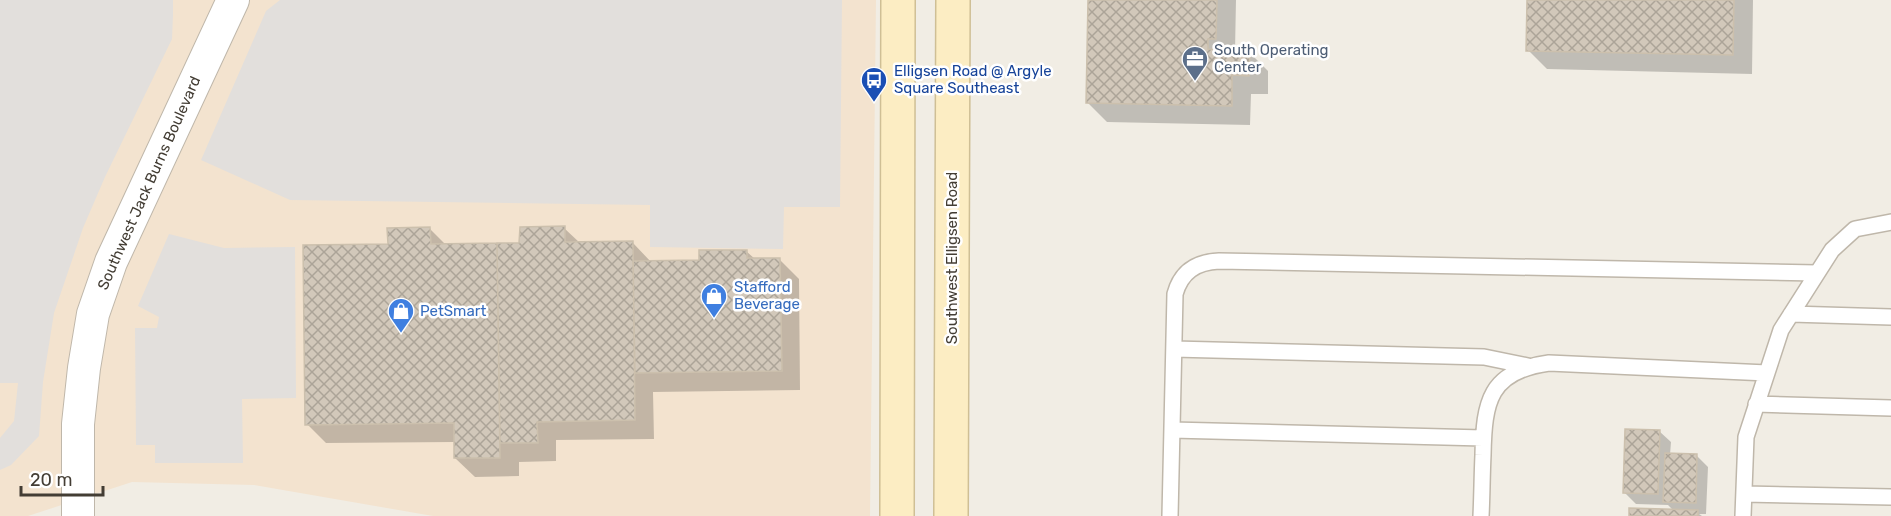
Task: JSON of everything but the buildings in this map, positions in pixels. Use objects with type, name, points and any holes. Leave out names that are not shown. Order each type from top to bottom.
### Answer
[{"type":"main road","points":[[897,516],[898,0]]},
{"type":"main road","name":"Southwest Elligsen Road","points":[[951,516],[953,0]]},
{"type":"street","name":"Southwest Jack Burns Boulevard","points":[[78,516],[78,424],[93,314],[111,262],[233,0]]},
{"type":"lane","points":[[1743,516],[1746,437],[1781,330],[1832,250],[1856,229],[1891,222]]},
{"type":"lane","points":[[1170,516],[1174,294],[1178,283],[1190,269],[1207,261],[1817,273]]},
{"type":"lane","points":[[1791,314],[1891,317]]},
{"type":"lane","points":[[1174,349],[1484,357],[1528,366]]},
{"type":"lane","points":[[1481,516],[1485,412],[1494,392],[1508,376],[1528,366],[1549,363],[1767,373]]},
{"type":"lane","points":[[1756,404],[1891,408]]},
{"type":"lane","points":[[1172,430],[1483,438]]},
{"type":"lane","points":[[1744,494],[1891,497]]},
{"type":"shaded area","points":[[0,0],[876,0],[870,516],[433,516],[254,485],[132,482],[28,516],[0,516]]},
{"type":"shaded area","points":[[0,0],[173,0],[172,39],[105,177],[83,228],[54,313],[43,382],[39,436],[11,465],[0,470],[0,438],[14,421],[18,383],[0,383]]},
{"type":"shaded area","points":[[280,0],[842,0],[840,207],[784,207],[783,249],[650,247],[650,205],[290,200],[201,160],[266,11]]},
{"type":"shaded area","points":[[169,234],[224,248],[295,247],[296,398],[242,399],[243,463],[155,463],[155,445],[136,445],[135,328],[157,328],[159,317],[138,306]]},
{"type":"place","name":"South Operating Center","points":[[1195,82]]},
{"type":"place","name":"Elligsen Road @ Argyle Square Southeast","points":[[874,103]]},
{"type":"place","name":"Stafford Beverage","points":[[714,319]]},
{"type":"place","name":"PetSmart","points":[[401,334]]}]
